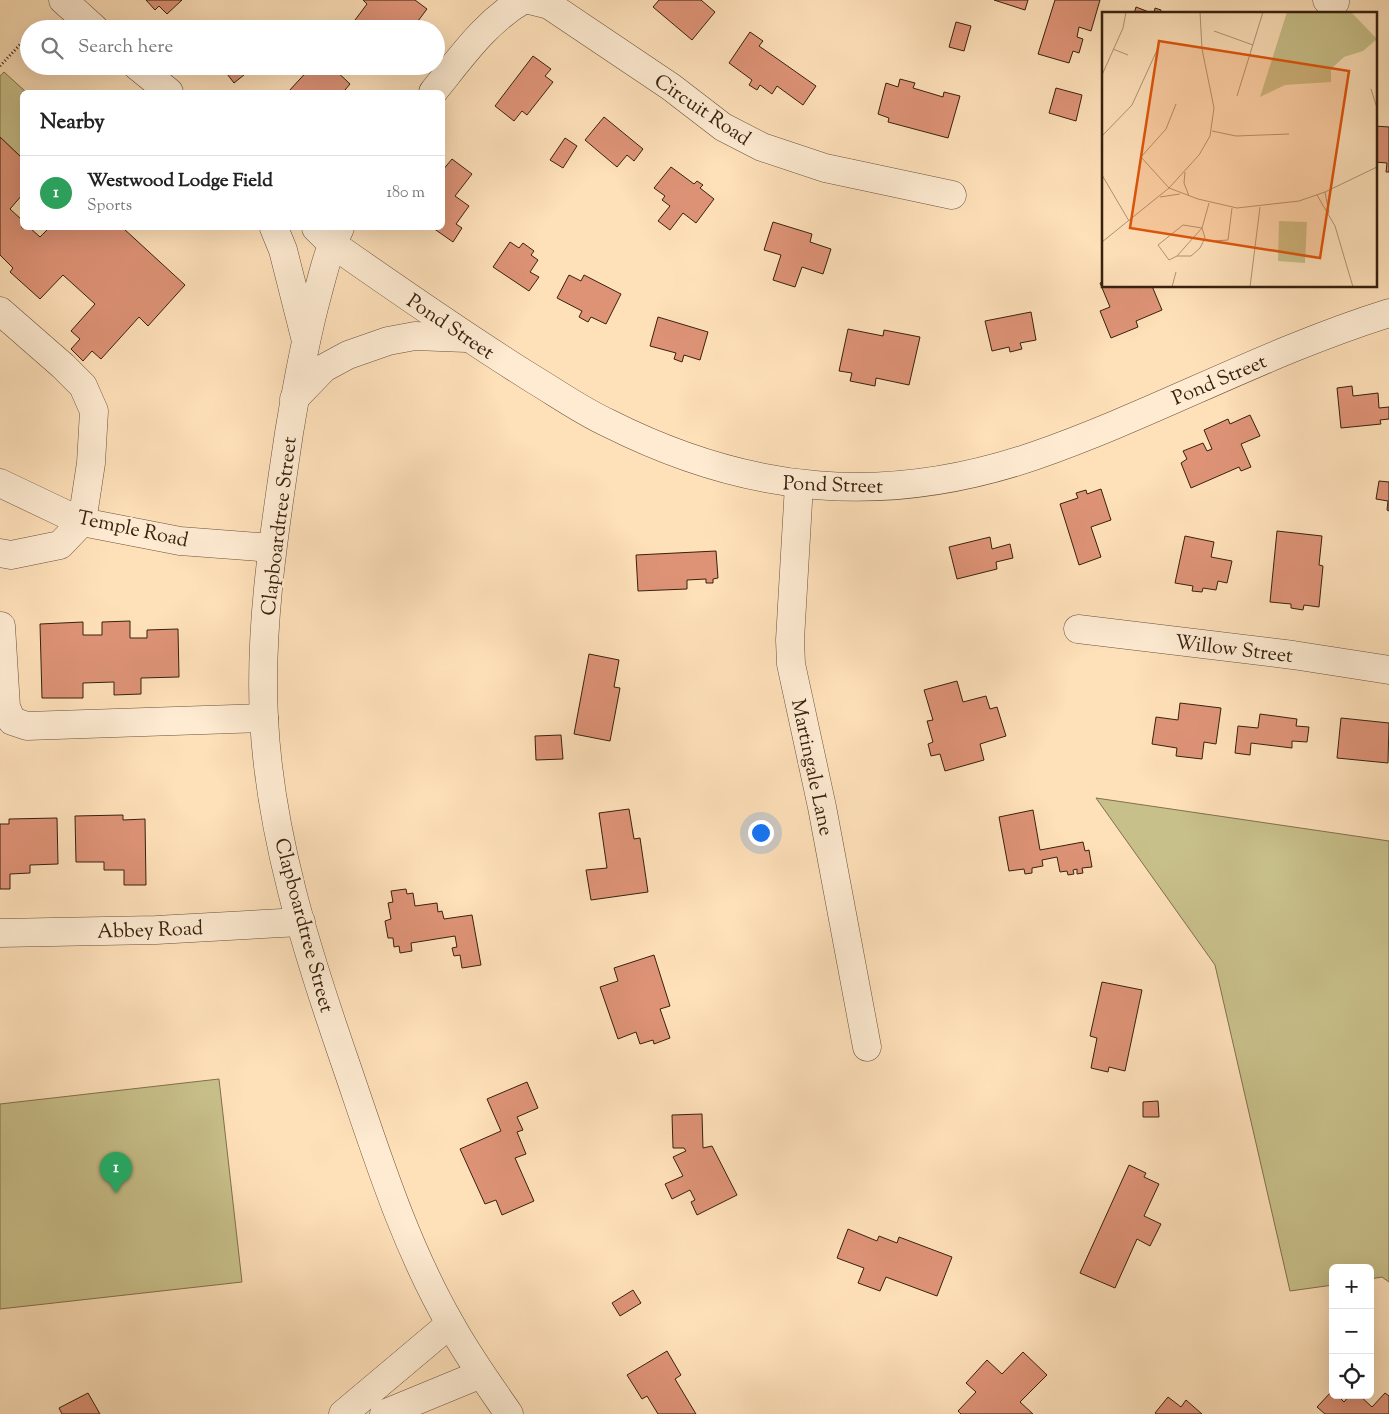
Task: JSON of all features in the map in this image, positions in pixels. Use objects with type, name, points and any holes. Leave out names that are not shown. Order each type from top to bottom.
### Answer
[{"type":"street","points":[[435,90],[488,25],[508,8],[523,0]]},
{"type":"street","name":"Circuit Road","points":[[529,0],[549,5],[671,87],[722,126],[762,147],[825,168],[952,195]]},
{"type":"street","points":[[56,11],[76,20]]},
{"type":"street","points":[[148,75],[167,90]]},
{"type":"street","points":[[275,230],[283,250],[306,338]]},
{"type":"street","name":"Clapboardtree Street","points":[[329,233],[294,399],[272,548],[266,599],[263,657],[267,757],[281,842],[301,922],[331,1021],[392,1200],[450,1324],[509,1414]]},
{"type":"street","name":"Pond Street","points":[[329,233],[466,338],[606,422],[665,450],[742,474],[799,485],[840,487],[904,485],[954,478],[1011,463],[1082,438],[1322,335],[1389,313]]},
{"type":"street","points":[[0,311],[83,386],[94,411],[91,463],[82,522],[60,545],[12,555],[0,553]]},
{"type":"street","points":[[294,399],[324,368],[348,355],[388,341],[414,336],[466,338]]},
{"type":"street","name":"Temple Road","points":[[0,483],[82,522],[180,540],[272,548]]},
{"type":"street","name":"Martingale Lane","points":[[799,485],[790,640],[791,664],[822,806],[867,1047]]},
{"type":"street","points":[[2,626],[6,707],[12,721],[27,726],[264,718]]},
{"type":"street","name":"Willow Street","points":[[1078,629],[1293,655],[1389,670]]},
{"type":"street","name":"Abbey Road","points":[[0,933],[156,930],[301,922]]},
{"type":"street","points":[[343,1414],[450,1324]]},
{"type":"street","points":[[384,1414],[481,1374]]},
{"type":"path","points":[[47,20],[56,11]]},
{"type":"path","points":[[0,66],[20,45]]},
{"type":"shaded area","points":[[4,72],[24,90],[20,90],[20,156],[0,137],[0,76]]},
{"type":"shaded area","points":[[1096,798],[1389,841],[1389,1282],[1382,1277],[1374,1278],[1374,1264],[1329,1264],[1329,1286],[1290,1291],[1215,965]]},
{"type":"shaded area","points":[[219,1079],[242,1282],[0,1309],[0,1104]]},
{"type":"building","points":[[146,0],[182,0],[167,14],[159,6],[155,10]]},
{"type":"building","points":[[363,0],[415,0],[427,9],[419,20],[355,20],[367,4]]},
{"type":"building","points":[[659,0],[701,0],[715,12],[692,40],[653,7]]},
{"type":"building","points":[[994,0],[1028,0],[1025,10]]},
{"type":"building","points":[[1055,0],[1100,0],[1091,31],[1079,27],[1077,37],[1083,39],[1079,53],[1073,51],[1069,63],[1038,54]]},
{"type":"building","points":[[1136,7],[1149,12],[1135,12]]},
{"type":"building","points":[[1155,8],[1161,10],[1160,12],[1154,12]]},
{"type":"building","points":[[956,22],[971,26],[964,51],[949,47]]},
{"type":"building","points":[[750,32],[763,41],[759,46],[816,86],[803,105],[777,86],[772,94],[760,85],[757,90],[749,85],[752,80],[729,63]]},
{"type":"building","points":[[533,56],[551,69],[545,76],[553,82],[527,115],[522,111],[514,121],[495,106]]},
{"type":"building","points":[[228,75],[244,75],[234,83]]},
{"type":"building","points":[[304,75],[340,75],[350,84],[345,90],[290,90]]},
{"type":"building","points":[[900,79],[915,83],[913,88],[943,97],[944,92],[960,96],[948,138],[888,122],[889,118],[878,114],[886,83],[898,87]]},
{"type":"building","points":[[1056,88],[1082,95],[1076,121],[1049,113]]},
{"type":"building","points":[[604,117],[643,149],[634,161],[627,155],[617,167],[585,140]]},
{"type":"building","points":[[1376,126],[1389,127],[1389,172],[1386,172],[1387,163],[1376,162]]},
{"type":"building","points":[[0,137],[20,156],[20,197],[10,209],[20,218],[20,230],[32,230],[40,237],[47,230],[125,230],[185,285],[148,326],[139,317],[101,359],[92,351],[83,361],[71,349],[80,339],[71,331],[95,304],[63,275],[40,299],[10,272],[13,268],[0,255]]},
{"type":"building","points":[[565,138],[577,146],[563,168],[550,160]]},
{"type":"building","points":[[452,159],[472,174],[455,196],[469,206],[456,224],[462,228],[453,242],[436,230],[445,230],[445,167]]},
{"type":"building","points":[[671,167],[694,184],[697,181],[703,185],[700,188],[714,199],[696,223],[683,213],[670,230],[658,221],[670,206],[662,200],[665,196],[654,188]]},
{"type":"building","points":[[773,222],[812,234],[810,242],[831,249],[823,274],[802,267],[795,287],[773,280],[781,255],[764,250]]},
{"type":"building","points":[[510,242],[519,248],[523,243],[534,251],[531,255],[538,260],[530,272],[539,277],[529,291],[493,267]]},
{"type":"building","points":[[569,275],[581,281],[584,275],[621,294],[606,324],[591,317],[588,322],[579,317],[582,311],[557,298]]},
{"type":"building","points":[[1102,288],[1153,288],[1162,310],[1136,321],[1138,327],[1111,338],[1100,311],[1110,307]]},
{"type":"building","points":[[1031,312],[1036,340],[1020,343],[1022,349],[1010,352],[1009,347],[992,351],[985,321]]},
{"type":"building","points":[[658,317],[708,332],[700,360],[684,355],[682,362],[674,359],[676,353],[650,346]]},
{"type":"building","points":[[848,329],[883,336],[884,330],[920,337],[909,385],[876,378],[875,386],[850,381],[852,373],[839,371]]},
{"type":"building","points":[[1352,386],[1353,396],[1378,393],[1379,408],[1389,407],[1389,419],[1380,420],[1381,424],[1341,428],[1337,388]]},
{"type":"building","points":[[1250,415],[1260,436],[1241,444],[1251,467],[1241,471],[1239,467],[1191,488],[1181,463],[1187,459],[1183,451],[1203,443],[1207,451],[1212,449],[1204,430],[1228,419],[1230,424]]},
{"type":"building","points":[[1379,481],[1389,482],[1389,511],[1387,510],[1388,501],[1376,499]]},
{"type":"building","points":[[1101,489],[1111,520],[1091,527],[1101,557],[1079,565],[1060,504],[1078,498],[1076,493],[1086,490],[1087,494]]},
{"type":"building","points":[[1277,531],[1322,536],[1319,565],[1323,566],[1319,607],[1304,605],[1303,610],[1291,608],[1291,604],[1270,602]]},
{"type":"building","points":[[1185,536],[1214,542],[1211,557],[1232,561],[1227,583],[1218,581],[1216,590],[1203,588],[1202,592],[1192,591],[1193,586],[1175,583]]},
{"type":"building","points":[[990,537],[992,549],[1010,544],[1013,558],[996,562],[997,569],[957,579],[949,547]]},
{"type":"building","points":[[716,551],[718,578],[713,579],[713,583],[706,583],[706,579],[687,580],[687,589],[638,591],[636,555]]},
{"type":"building","points":[[130,621],[130,638],[147,638],[147,630],[178,629],[179,677],[141,678],[141,694],[114,695],[114,682],[83,683],[83,698],[42,698],[40,624],[83,622],[83,635],[102,635],[102,622]]},
{"type":"building","points":[[589,654],[619,660],[614,687],[620,688],[610,741],[574,734]]},
{"type":"building","points":[[957,681],[963,702],[986,696],[990,709],[997,707],[1006,736],[980,744],[984,760],[945,771],[940,754],[931,756],[928,744],[933,742],[927,721],[933,720],[924,690]]},
{"type":"building","points":[[1180,703],[1221,708],[1216,744],[1204,742],[1202,759],[1176,756],[1177,748],[1152,744],[1156,717],[1178,720]]},
{"type":"building","points":[[1260,714],[1297,719],[1296,726],[1309,727],[1307,742],[1292,741],[1292,748],[1251,743],[1250,755],[1235,753],[1238,726],[1258,728]]},
{"type":"building","points":[[1341,718],[1389,723],[1388,763],[1337,758]]},
{"type":"building","points":[[561,735],[563,759],[536,760],[535,736]]},
{"type":"building","points":[[629,809],[634,839],[640,838],[648,892],[591,900],[586,870],[607,868],[599,813]]},
{"type":"building","points":[[1033,810],[1040,850],[1083,842],[1085,851],[1089,850],[1092,867],[1082,868],[1083,873],[1077,874],[1077,869],[1073,870],[1074,874],[1068,875],[1067,871],[1060,872],[1057,857],[1042,860],[1043,866],[1032,868],[1032,873],[1025,874],[1024,869],[1009,871],[999,817]]},
{"type":"building","points":[[123,815],[123,820],[145,819],[146,885],[124,885],[124,870],[104,870],[104,862],[76,862],[75,816]]},
{"type":"building","points":[[57,818],[58,864],[30,865],[30,873],[10,874],[10,889],[0,889],[0,824],[9,824],[9,819]]},
{"type":"building","points":[[406,889],[407,894],[413,893],[415,906],[437,903],[438,912],[442,911],[444,919],[472,915],[481,965],[462,968],[460,955],[454,956],[452,948],[457,947],[455,936],[411,943],[412,951],[400,953],[399,946],[394,947],[393,938],[388,938],[385,921],[391,919],[388,903],[393,902],[391,891]]},
{"type":"building","points":[[654,955],[670,1006],[660,1009],[670,1038],[654,1044],[653,1040],[640,1044],[636,1032],[618,1039],[600,987],[618,981],[614,968]]},
{"type":"building","points":[[1102,982],[1142,990],[1125,1071],[1109,1067],[1108,1072],[1091,1068],[1097,1038],[1090,1036]]},
{"type":"building","points":[[527,1082],[538,1108],[517,1117],[523,1130],[517,1132],[526,1154],[515,1158],[534,1201],[502,1215],[496,1200],[485,1204],[460,1149],[501,1131],[487,1099]]},
{"type":"building","points":[[1158,1101],[1159,1117],[1143,1117],[1143,1102]]},
{"type":"building","points":[[702,1114],[703,1148],[712,1146],[737,1195],[697,1215],[691,1202],[695,1200],[690,1190],[672,1199],[665,1184],[683,1176],[673,1157],[686,1151],[684,1148],[673,1148],[672,1115]]},
{"type":"building","points":[[1129,1165],[1146,1173],[1144,1177],[1159,1184],[1144,1216],[1161,1224],[1150,1246],[1137,1239],[1115,1288],[1080,1273]]},
{"type":"building","points":[[848,1229],[877,1241],[879,1236],[897,1243],[899,1237],[952,1257],[937,1296],[886,1277],[880,1291],[858,1283],[864,1268],[837,1258]]},
{"type":"building","points":[[633,1290],[641,1303],[620,1316],[612,1303]]},
{"type":"building","points":[[667,1351],[681,1375],[675,1379],[696,1414],[658,1414],[647,1396],[642,1399],[627,1375]]},
{"type":"building","points":[[1023,1352],[1047,1375],[1020,1402],[1033,1414],[961,1414],[958,1411],[976,1392],[966,1383],[987,1360],[1002,1374]]},
{"type":"building","points":[[88,1393],[100,1414],[62,1414],[59,1408]]},
{"type":"building","points":[[1385,1393],[1389,1396],[1389,1414],[1325,1414],[1317,1407],[1329,1394],[1329,1399],[1341,1399],[1344,1402],[1347,1399],[1363,1399],[1372,1407]]},
{"type":"building","points":[[1168,1397],[1181,1407],[1186,1400],[1202,1414],[1155,1413]]},
{"type":"place","name":"Westwood Lodge Field","points":[[116,1193]]}]
